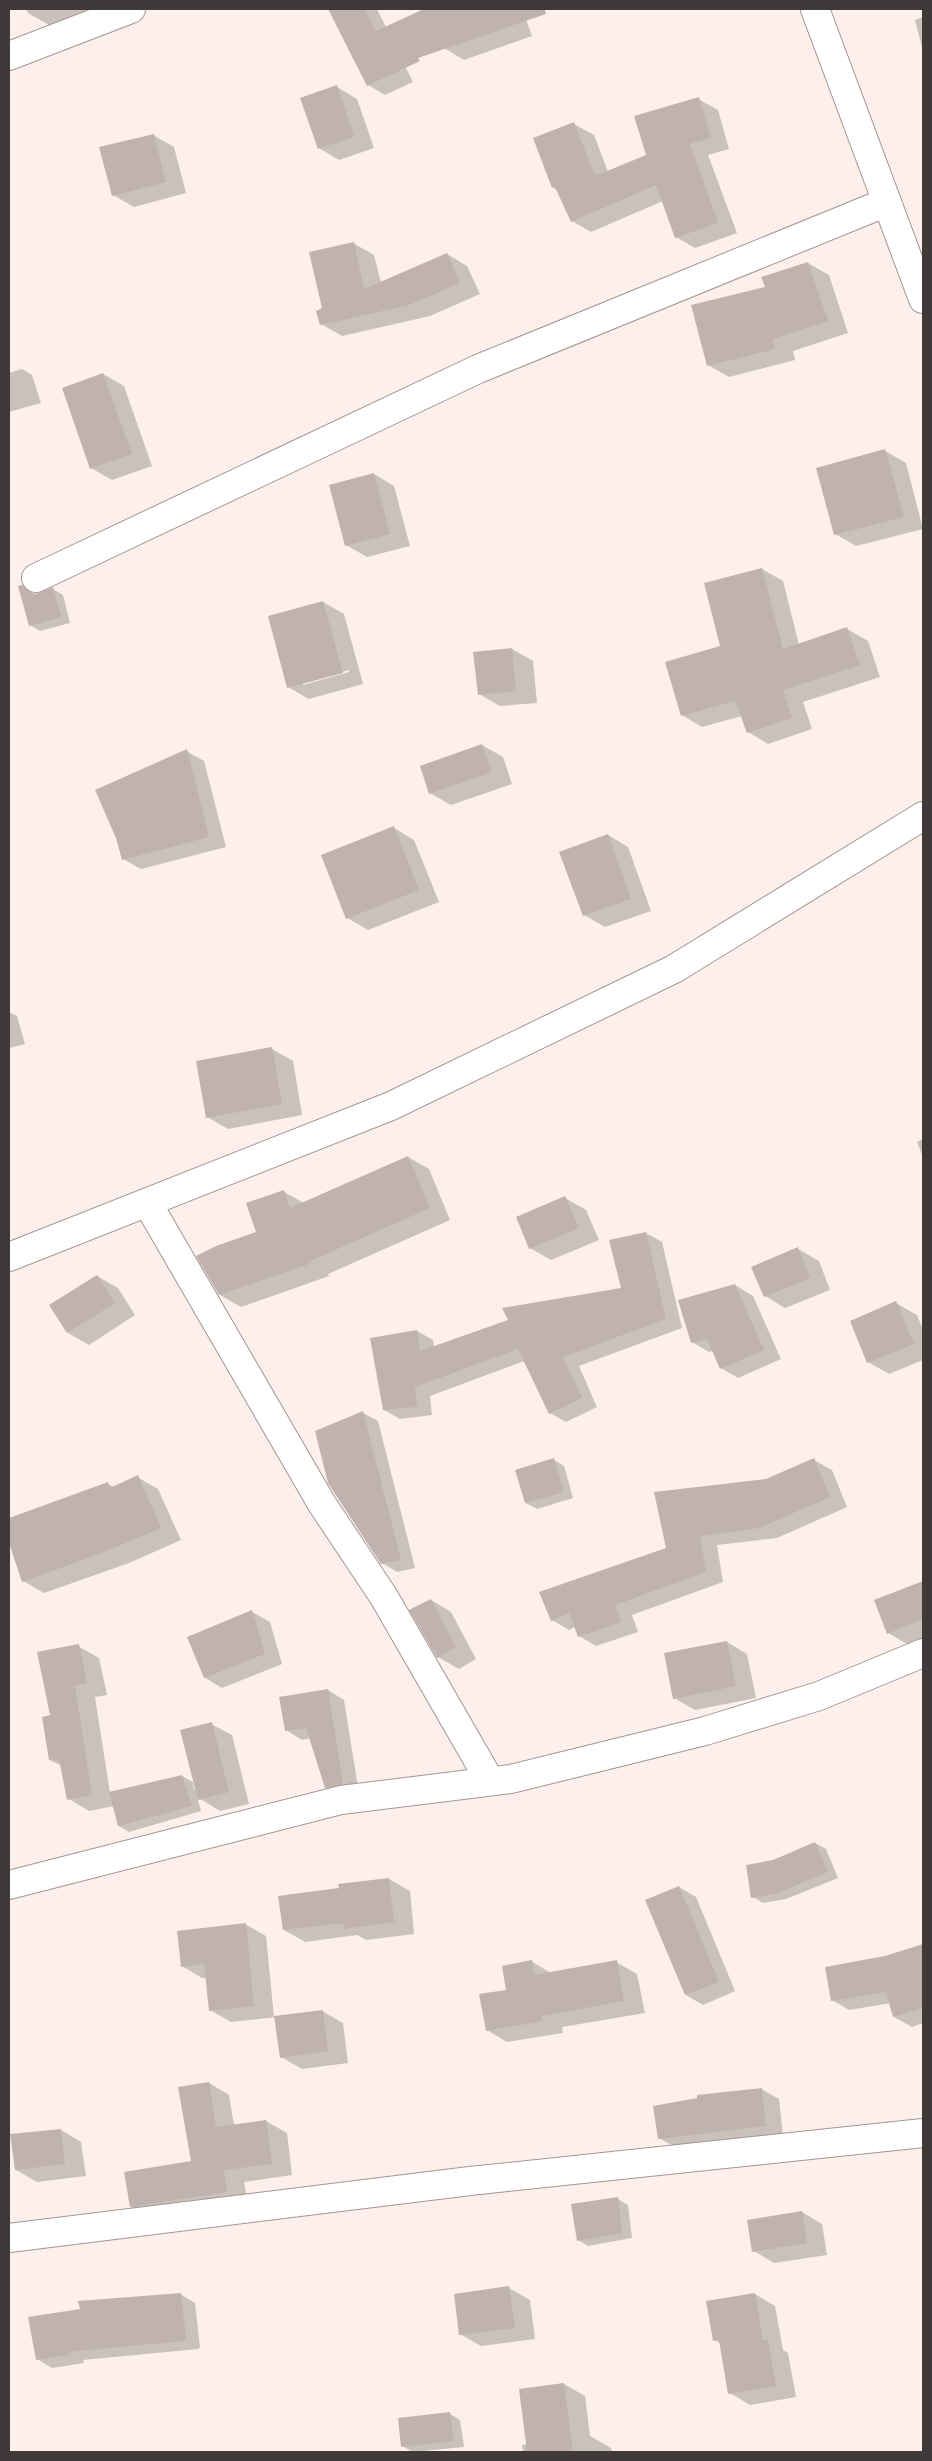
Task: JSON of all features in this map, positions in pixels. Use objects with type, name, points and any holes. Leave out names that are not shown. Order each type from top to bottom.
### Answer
[{"type":"street","points":[[9,56],[131,9]]},
{"type":"street","points":[[815,9],[923,299]]},
{"type":"street","points":[[36,578],[478,369],[887,202]]},
{"type":"street","points":[[9,1258],[391,1106],[674,969],[923,816]]},
{"type":"street","points":[[148,1204],[322,1504],[384,1597],[490,1781]]},
{"type":"street","points":[[9,1886],[341,1800],[511,1779],[705,1731],[819,1696],[923,1653]]},
{"type":"street","points":[[9,2238],[480,2180],[923,2133]]},
{"type":"building","points":[[328,9],[365,9],[376,31],[424,9],[545,9],[546,14],[418,58],[420,61],[367,86]]},
{"type":"building","points":[[337,85],[354,137],[318,149],[300,98]]},
{"type":"building","points":[[699,97],[711,138],[690,144],[718,223],[675,238],[656,185],[571,222],[555,187],[552,188],[533,138],[574,122],[595,176],[646,155],[634,116]]},
{"type":"building","points":[[154,134],[166,182],[112,196],[99,147]]},
{"type":"building","points":[[354,242],[364,289],[447,253],[460,283],[409,305],[320,325],[316,311],[322,308],[309,252]]},
{"type":"building","points":[[808,262],[828,321],[773,339],[775,349],[707,366],[691,305],[765,287],[761,277]]},
{"type":"building","points":[[103,373],[132,454],[90,469],[62,388]]},
{"type":"building","points":[[885,449],[904,517],[834,535],[816,468]]},
{"type":"building","points":[[374,473],[390,534],[345,546],[329,485]]},
{"type":"building","points":[[762,568],[783,649],[847,627],[860,665],[783,690],[792,718],[747,733],[735,701],[681,716],[665,662],[720,646],[704,583]]},
{"type":"building","points":[[22,585],[28,591],[35,594],[53,587],[61,617],[29,626],[18,586]]},
{"type":"building","points":[[323,601],[343,673],[287,688],[268,616]]},
{"type":"building","points":[[512,648],[516,691],[478,695],[473,652]]},
{"type":"building","points":[[482,744],[492,772],[429,794],[420,766]]},
{"type":"building","points":[[187,749],[209,837],[122,860],[116,838],[95,790]]},
{"type":"building","points":[[394,826],[419,890],[346,919],[321,855]]},
{"type":"building","points":[[608,834],[631,899],[583,916],[559,852]]},
{"type":"building","points":[[272,1047],[282,1104],[206,1118],[196,1061]]},
{"type":"building","points":[[408,1156],[430,1208],[308,1262],[309,1264],[219,1295],[196,1256],[216,1246],[256,1232],[246,1203],[284,1190],[290,1208]]},
{"type":"building","points":[[565,1196],[579,1228],[529,1249],[516,1217]]},
{"type":"building","points":[[646,1232],[666,1319],[563,1357],[582,1398],[549,1414],[518,1349],[415,1387],[417,1407],[383,1410],[370,1338],[417,1330],[420,1351],[508,1320],[502,1308],[621,1288],[609,1240]]},
{"type":"building","points":[[798,1247],[810,1278],[764,1297],[751,1267]]},
{"type":"building","points":[[97,1275],[115,1303],[67,1333],[49,1305]]},
{"type":"building","points":[[735,1284],[764,1350],[720,1369],[707,1339],[691,1343],[678,1300]]},
{"type":"building","points":[[896,1301],[914,1344],[867,1363],[850,1321]]},
{"type":"building","points":[[363,1411],[401,1560],[381,1564],[328,1483],[315,1431]]},
{"type":"building","points":[[554,1458],[564,1492],[525,1503],[515,1470]]},
{"type":"building","points":[[814,1458],[830,1497],[759,1528],[700,1536],[706,1572],[615,1605],[621,1622],[578,1637],[569,1613],[551,1621],[539,1592],[666,1548],[654,1492],[766,1479]]},
{"type":"building","points":[[138,1475],[161,1528],[107,1551],[22,1582],[9,1543],[9,1518],[108,1482],[110,1488]]},
{"type":"building","points":[[923,1581],[923,1619],[887,1634],[874,1600]]},
{"type":"building","points":[[431,1599],[456,1647],[437,1658],[409,1610]]},
{"type":"building","points":[[252,1610],[265,1654],[204,1678],[187,1637]]},
{"type":"building","points":[[727,1641],[736,1686],[673,1699],[664,1653]]},
{"type":"building","points":[[79,1644],[87,1683],[75,1686],[92,1795],[67,1800],[59,1759],[49,1760],[42,1717],[50,1715],[37,1652]]},
{"type":"building","points":[[328,1689],[343,1784],[325,1788],[306,1728],[285,1731],[279,1697]]},
{"type":"building","points":[[212,1722],[229,1792],[198,1800],[180,1730]]},
{"type":"building","points":[[182,1775],[192,1806],[118,1826],[109,1792]]},
{"type":"building","points":[[815,1842],[828,1872],[775,1894],[751,1898],[746,1865],[773,1860]]},
{"type":"building","points":[[389,1878],[394,1922],[344,1929],[343,1923],[283,1930],[278,1896],[339,1888],[338,1884]]},
{"type":"building","points":[[679,1886],[719,1982],[685,1995],[645,1900]]},
{"type":"building","points":[[246,1923],[254,2006],[209,2011],[204,1964],[181,1967],[177,1931]]},
{"type":"building","points":[[923,1944],[923,2008],[893,2017],[886,1992],[831,2001],[825,1967],[885,1956]]},
{"type":"building","points":[[532,1960],[534,1975],[617,1960],[624,2001],[542,2016],[543,2021],[486,2031],[479,1994],[506,1990],[502,1966]]},
{"type":"building","points":[[323,2010],[328,2051],[280,2058],[274,2016]]},
{"type":"building","points":[[209,2082],[216,2127],[266,2120],[272,2164],[224,2170],[227,2192],[130,2207],[124,2172],[191,2161],[178,2087]]},
{"type":"building","points":[[762,2088],[766,2126],[658,2139],[653,2106],[697,2098],[697,2095]]},
{"type":"building","points":[[61,2129],[65,2164],[15,2170],[10,2134]]},
{"type":"building","points":[[618,2197],[622,2233],[577,2241],[571,2204]]},
{"type":"building","points":[[802,2211],[807,2243],[752,2252],[747,2220]]},
{"type":"building","points":[[509,2286],[515,2328],[459,2335],[454,2294]]},
{"type":"building","points":[[181,2293],[186,2338],[183,2341],[69,2352],[69,2355],[36,2360],[28,2317],[80,2309],[78,2301]]},
{"type":"building","points":[[755,2293],[763,2340],[768,2340],[776,2386],[728,2394],[719,2340],[713,2341],[706,2301]]},
{"type":"building","points":[[564,2383],[573,2452],[527,2452],[519,2389]]},
{"type":"building","points":[[450,2412],[454,2441],[401,2447],[398,2418]]}]
